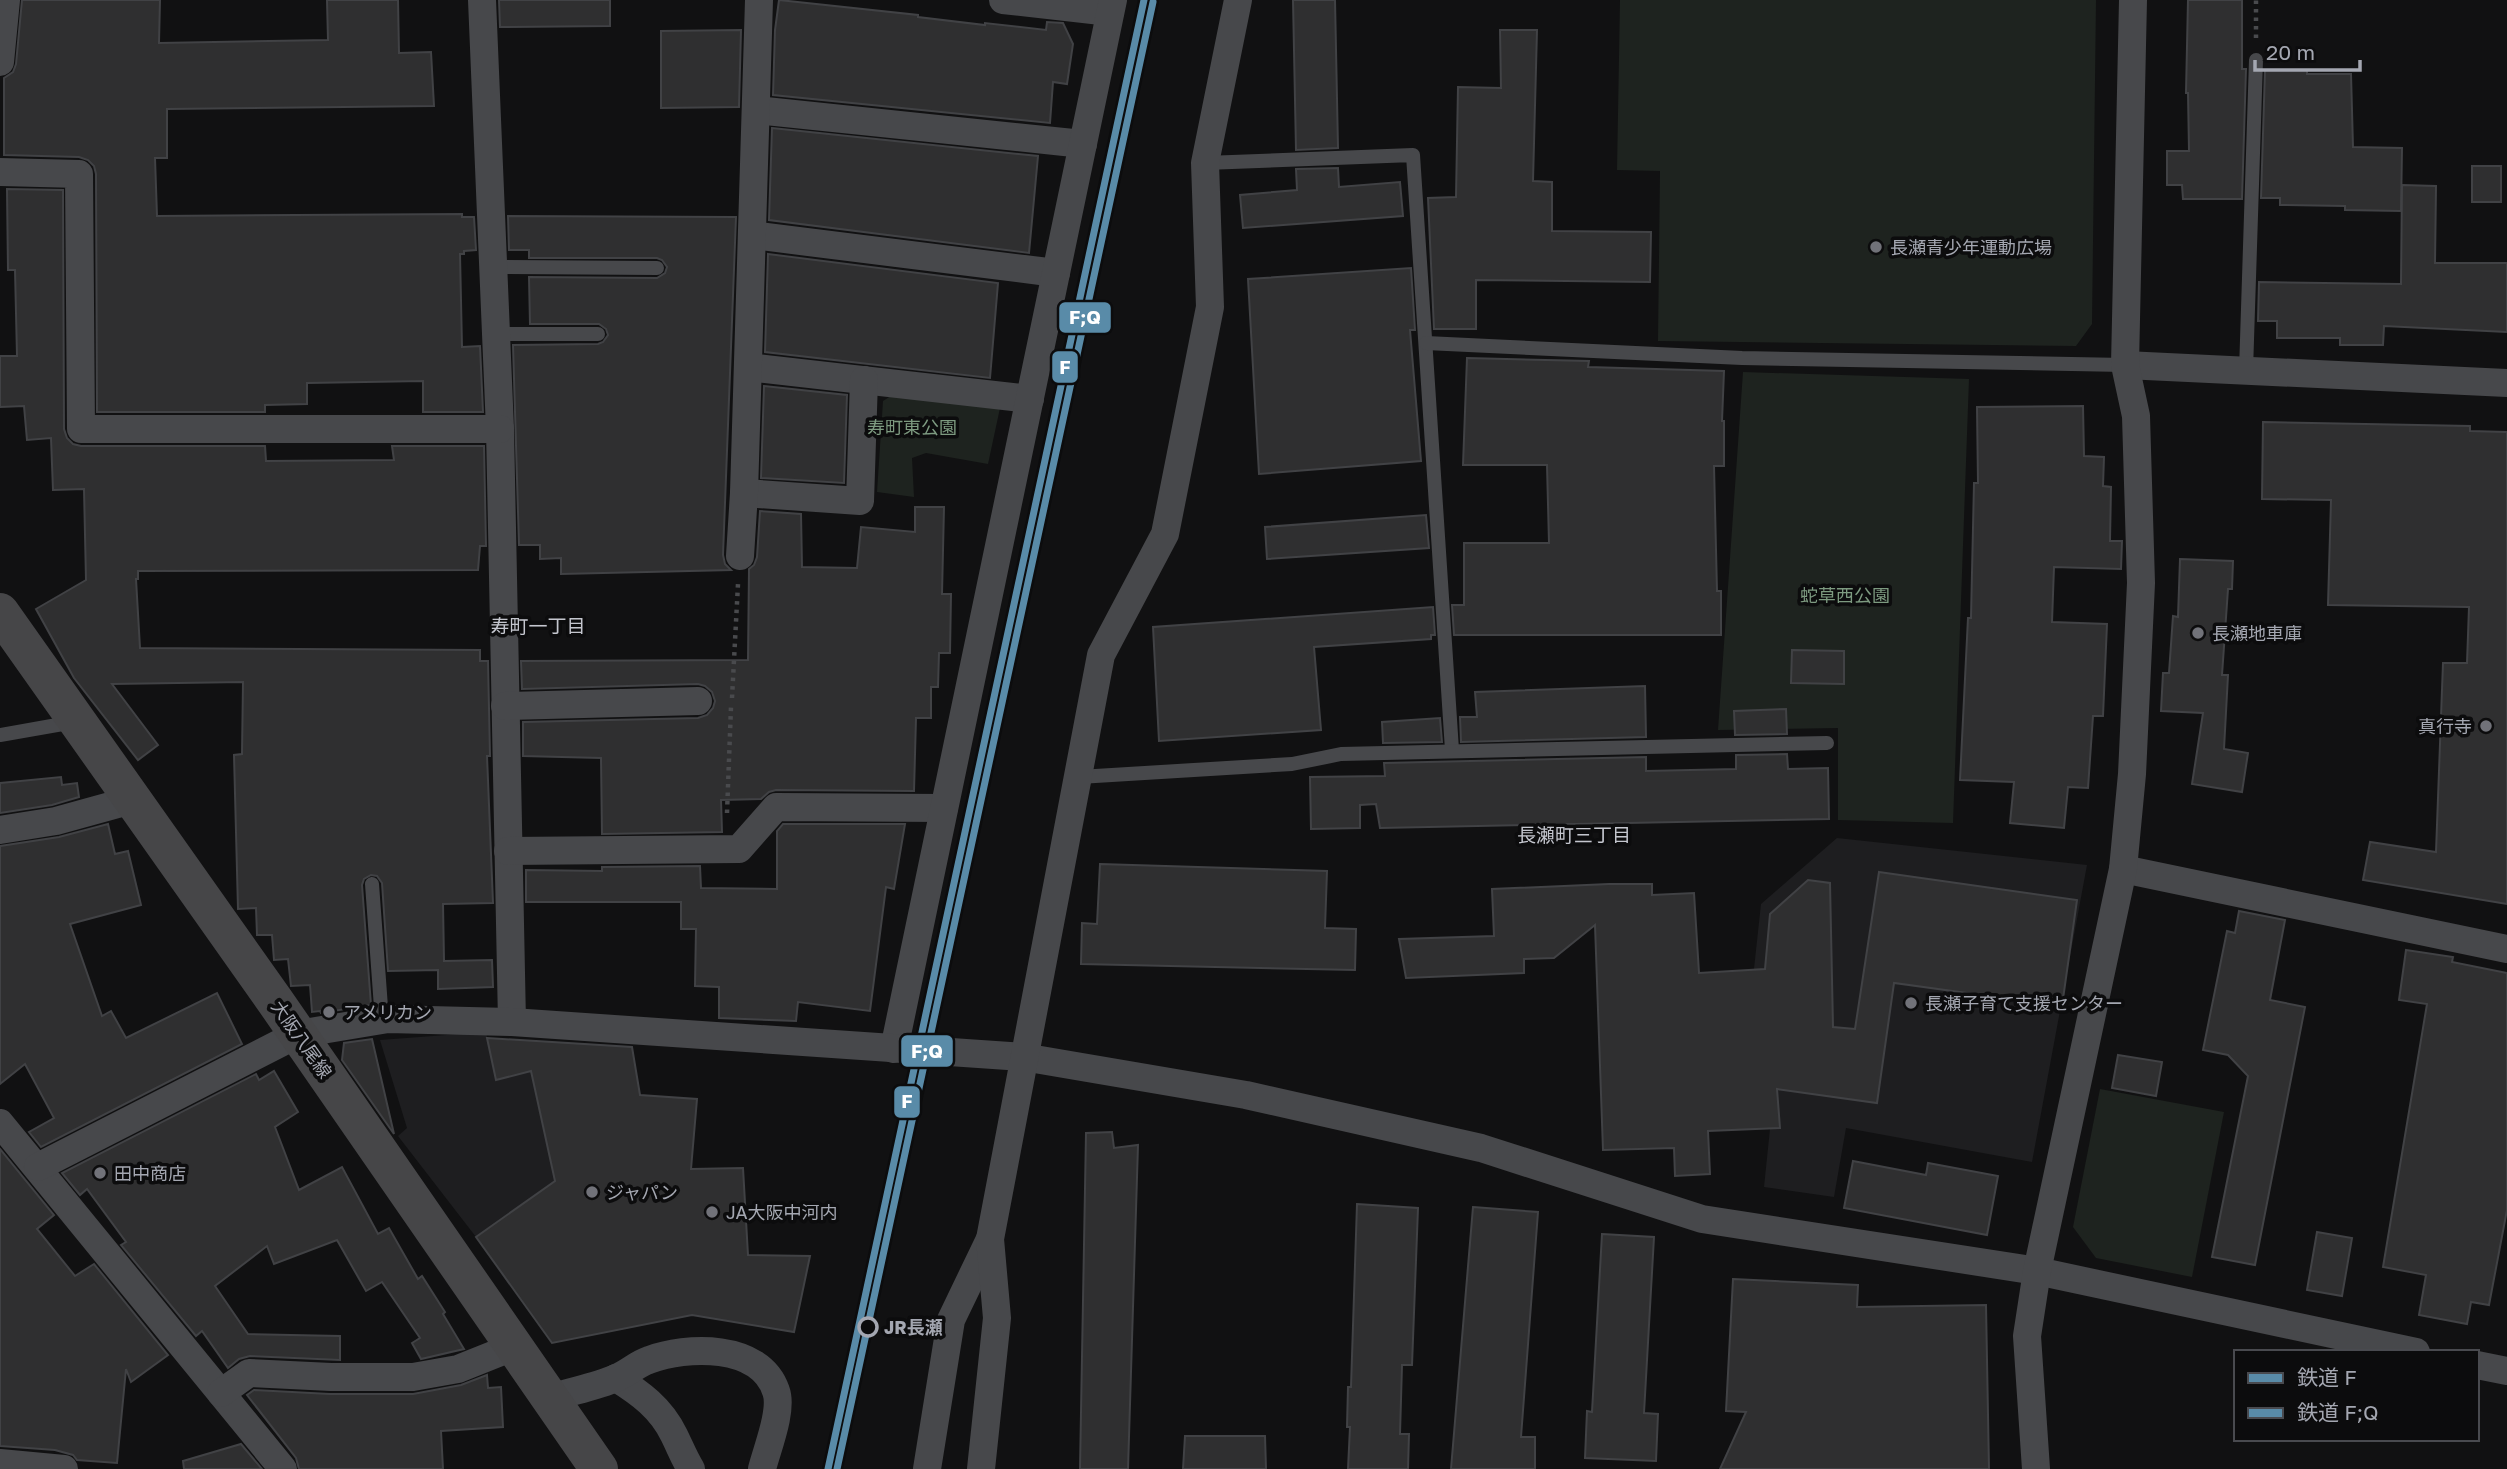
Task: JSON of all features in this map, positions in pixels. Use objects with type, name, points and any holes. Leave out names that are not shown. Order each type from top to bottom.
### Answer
[{"type":"main road","name":"大阪八尾線","points":[[0,612],[299,1034],[599,1469]]},
{"type":"street","points":[[0,62],[6,0]]},
{"type":"street","points":[[482,0],[500,429],[512,1022]]},
{"type":"street","points":[[740,556],[759,0]]},
{"type":"street","points":[[894,1049],[1112,6],[1003,0]]},
{"type":"street","points":[[981,1469],[997,1318],[990,1239],[1101,655],[1165,534],[1168,520],[1210,307],[1205,163],[1238,0]]},
{"type":"street","points":[[2036,1469],[2027,1336],[2037,1271],[2123,869],[2132,774],[2141,583],[2136,416],[2125,365],[2133,0]]},
{"type":"street","points":[[755,110],[1083,144]]},
{"type":"street","points":[[0,172],[79,173],[81,429],[500,429]]},
{"type":"street","points":[[752,234],[1056,273]]},
{"type":"street","points":[[2125,365],[2507,383]]},
{"type":"street","points":[[748,367],[1030,399]]},
{"type":"street","points":[[744,493],[860,501],[864,380]]},
{"type":"street","points":[[505,706],[698,701]]},
{"type":"street","points":[[0,830],[56,821],[132,800]]},
{"type":"street","points":[[508,851],[739,849],[776,807],[944,808]]},
{"type":"street","points":[[2123,869],[2507,949]]},
{"type":"street","points":[[38,1167],[299,1034],[382,1021],[512,1022],[1023,1057],[1246,1095],[1481,1148],[1702,1219],[2037,1271],[2407,1350]]},
{"type":"street","points":[[0,1123],[283,1469]]},
{"type":"street","points":[[927,1469],[951,1320],[990,1239]]},
{"type":"street","points":[[221,1393],[249,1373],[413,1377],[458,1369],[513,1347]]},
{"type":"street","points":[[550,1398],[616,1378],[646,1360],[678,1351],[710,1349],[747,1360],[765,1373],[777,1392],[776,1416],[762,1469]]},
{"type":"street","points":[[2479,1365],[2507,1371]]},
{"type":"street","points":[[616,1378],[657,1408],[691,1469]]},
{"type":"street","points":[[0,1463],[64,1469]]},
{"type":"lane","points":[[2246,371],[2256,60]]},
{"type":"lane","points":[[1205,163],[1413,156],[1452,750]]},
{"type":"lane","points":[[493,267],[657,268]]},
{"type":"lane","points":[[496,334],[597,334]]},
{"type":"lane","points":[[1426,343],[1742,358],[2125,365]]},
{"type":"lane","points":[[0,735],[77,722]]},
{"type":"lane","points":[[1079,777],[1292,764],[1341,754],[1827,743]]},
{"type":"lane","points":[[372,884],[382,1021]]},
{"type":"path","points":[[2256,0],[2256,60]]},
{"type":"shaded area","name":"長瀬子育て支援センター","points":[[1837,838],[2087,865],[2032,1162],[1846,1128],[1834,1197],[1764,1187],[1780,1032],[1753,978],[1761,904]]},
{"type":"shaded area","points":[[486,1032],[496,1079],[531,1071],[555,1181],[476,1237],[398,1136],[407,1128],[380,1040]]},
{"type":"green space","name":"長瀬青少年運動広場","points":[[1620,0],[2096,0],[2092,324],[2076,346],[1658,341],[1660,171],[1617,170]]},
{"type":"green space","name":"蛇草西公園","points":[[1743,372],[1969,379],[1953,823],[1838,820],[1838,728],[1718,730]]},
{"type":"green space","name":"寿町東公園","points":[[894,394],[1000,408],[988,464],[926,453],[912,458],[914,497],[877,492],[883,401]]},
{"type":"green space","points":[[2100,1089],[2224,1112],[2192,1277],[2096,1258],[2073,1227]]},
{"type":"building","points":[[22,0],[160,0],[159,43],[328,40],[327,0],[398,0],[399,53],[431,52],[434,106],[167,109],[167,158],[155,158],[157,216],[462,214],[462,217],[474,217],[476,250],[460,254],[462,347],[480,346],[483,412],[423,412],[423,381],[307,383],[307,404],[265,405],[265,412],[97,412],[94,166],[79,157],[4,155],[4,78],[13,72],[16,64]]},
{"type":"building","points":[[499,0],[610,0],[610,26],[500,27]]},
{"type":"building","points":[[779,0],[1046,30],[1047,22],[1063,23],[1073,44],[1067,84],[1053,82],[1050,123],[773,95],[775,30]]},
{"type":"building","points":[[1293,0],[1335,0],[1338,148],[1296,150]]},
{"type":"building","points":[[2188,0],[2242,0],[2242,69],[2246,69],[2242,199],[2183,199],[2182,185],[2167,185],[2167,151],[2189,151],[2186,93]]},
{"type":"building","points":[[741,30],[739,107],[661,108],[661,31]]},
{"type":"building","points":[[1500,30],[1537,30],[1533,181],[1552,182],[1552,231],[1651,232],[1650,282],[1476,280],[1476,329],[1434,329],[1428,198],[1456,197],[1458,87],[1501,88]]},
{"type":"building","points":[[2265,70],[2351,74],[2353,147],[2402,148],[2401,211],[2345,210],[2345,206],[2280,205],[2280,198],[2261,198]]},
{"type":"building","points":[[772,128],[1038,156],[1029,253],[769,220]]},
{"type":"building","points":[[2472,166],[2501,166],[2501,202],[2472,202]]},
{"type":"building","points":[[1338,168],[1339,187],[1400,182],[1403,216],[1243,228],[1240,195],[1297,190],[1296,169]]},
{"type":"building","points":[[2402,185],[2436,186],[2435,263],[2507,263],[2507,332],[2384,326],[2383,345],[2340,345],[2340,338],[2277,338],[2277,321],[2258,321],[2259,282],[2401,284]]},
{"type":"building","points":[[7,189],[63,190],[64,429],[73,444],[265,446],[266,461],[394,460],[392,446],[484,446],[486,546],[480,546],[478,570],[138,571],[136,579],[140,648],[480,650],[480,661],[488,661],[490,756],[487,756],[493,903],[443,904],[444,961],[492,960],[493,987],[438,989],[438,970],[388,971],[382,883],[377,876],[371,875],[364,879],[362,885],[371,1005],[312,1012],[310,985],[291,986],[288,959],[274,960],[272,935],[257,935],[256,908],[238,909],[234,755],[242,754],[243,682],[112,684],[158,745],[138,760],[74,678],[36,609],[86,580],[84,489],[53,490],[51,438],[27,440],[24,406],[0,407],[0,356],[17,356],[15,270],[8,270]]},
{"type":"building","points":[[508,216],[736,217],[723,555],[725,564],[731,570],[561,574],[561,558],[540,559],[540,545],[519,545],[513,345],[598,344],[608,335],[606,329],[599,324],[530,324],[529,277],[657,278],[665,273],[667,267],[657,258],[529,258],[529,250],[509,250]]},
{"type":"building","points":[[768,254],[998,283],[990,378],[765,352]]},
{"type":"building","points":[[1411,268],[1415,330],[1410,330],[1421,461],[1259,474],[1248,279]]},
{"type":"building","points":[[1467,358],[1589,361],[1588,367],[1724,371],[1724,466],[1714,466],[1717,591],[1721,591],[1721,635],[1454,635],[1452,605],[1464,605],[1464,543],[1549,543],[1547,465],[1463,465]]},
{"type":"building","points":[[764,386],[847,395],[844,483],[761,478]]},
{"type":"building","points":[[2083,406],[2084,456],[2104,457],[2103,486],[2111,487],[2110,541],[2122,541],[2121,569],[2054,567],[2052,622],[2107,624],[2103,716],[2093,716],[2088,788],[2068,787],[2064,828],[2010,823],[2014,782],[1960,780],[1968,618],[1971,618],[1974,483],[1978,483],[1977,407]]},
{"type":"building","points":[[2263,422],[2470,426],[2470,431],[2507,432],[2507,904],[2363,880],[2370,842],[2436,852],[2443,663],[2467,663],[2469,607],[2328,605],[2331,500],[2262,499]]},
{"type":"building","points":[[915,507],[944,507],[942,594],[951,594],[950,653],[939,653],[938,687],[931,687],[931,718],[916,718],[914,791],[776,790],[761,799],[721,800],[722,832],[602,834],[601,758],[523,756],[523,722],[698,718],[707,715],[715,701],[712,692],[698,684],[522,689],[521,661],[748,660],[749,569],[757,557],[760,511],[801,514],[802,567],[857,568],[861,527],[915,532]]},
{"type":"building","points":[[1426,515],[1429,548],[1267,559],[1265,527]]},
{"type":"building","points":[[2180,559],[2233,561],[2232,589],[2228,589],[2222,675],[2228,675],[2224,749],[2248,753],[2242,792],[2192,784],[2203,713],[2161,711],[2163,673],[2169,673],[2173,616],[2178,617]]},
{"type":"building","points":[[1433,607],[1435,635],[1431,635],[1431,639],[1314,647],[1321,730],[1159,741],[1153,627]]},
{"type":"building","points":[[1792,650],[1844,651],[1844,684],[1791,683]]},
{"type":"building","points":[[1645,686],[1646,737],[1461,742],[1460,717],[1477,717],[1475,692]]},
{"type":"building","points":[[1786,709],[1787,734],[1735,735],[1734,711]]},
{"type":"building","points":[[1440,718],[1442,742],[1383,743],[1382,722]]},
{"type":"building","points":[[1787,754],[1788,769],[1828,768],[1829,819],[1380,828],[1376,804],[1360,805],[1360,828],[1311,829],[1310,777],[1385,776],[1384,763],[1646,757],[1646,771],[1736,769],[1736,755]]},
{"type":"building","points":[[61,777],[62,785],[77,783],[79,797],[52,805],[0,813],[0,783]]},
{"type":"building","points":[[108,824],[115,854],[128,851],[141,905],[70,924],[102,1016],[111,1011],[126,1038],[217,993],[242,1044],[41,1147],[29,1132],[54,1118],[25,1064],[0,1084],[0,846],[59,837]]},
{"type":"building","points":[[783,824],[905,824],[894,889],[886,887],[870,1011],[798,1002],[796,1021],[719,1018],[719,987],[695,986],[696,929],[681,929],[681,902],[526,902],[526,870],[602,871],[602,867],[700,866],[701,888],[777,889],[777,831]]},
{"type":"building","points":[[1100,864],[1327,871],[1325,928],[1356,929],[1355,970],[1081,964],[1082,923],[1097,924]]},
{"type":"building","points":[[1879,872],[2077,900],[2062,1006],[1894,983],[1877,1103],[1777,1089],[1780,1128],[1708,1131],[1710,1174],[1675,1176],[1674,1148],[1603,1150],[1595,925],[1554,958],[1524,959],[1524,973],[1406,978],[1399,939],[1494,936],[1492,889],[1609,884],[1652,884],[1652,895],[1694,893],[1699,973],[1765,969],[1770,914],[1808,880],[1830,883],[1833,1027],[1855,1029]]},
{"type":"building","points":[[2239,911],[2285,920],[2270,1000],[2305,1007],[2255,1265],[2212,1257],[2248,1076],[2228,1055],[2203,1050],[2227,931],[2235,933]]},
{"type":"building","points":[[2406,950],[2453,957],[2452,962],[2507,973],[2507,1210],[2489,1305],[2471,1302],[2467,1324],[2419,1315],[2426,1275],[2383,1267],[2427,1004],[2399,1000]]},
{"type":"building","points":[[487,1038],[632,1047],[640,1095],[697,1099],[691,1169],[743,1168],[748,1255],[810,1256],[794,1332],[692,1315],[552,1343],[476,1237],[555,1181],[531,1071],[496,1080]]},
{"type":"building","points":[[372,1039],[394,1134],[342,1060],[344,1043]]},
{"type":"building","points":[[2118,1055],[2162,1062],[2156,1096],[2112,1088]]},
{"type":"building","points":[[274,1071],[298,1112],[275,1127],[299,1190],[342,1167],[378,1234],[389,1228],[418,1279],[422,1276],[445,1312],[443,1314],[464,1349],[421,1359],[412,1343],[420,1338],[382,1282],[366,1291],[337,1240],[274,1264],[267,1246],[215,1286],[248,1334],[340,1336],[340,1360],[250,1356],[239,1359],[228,1368],[202,1331],[196,1336],[121,1245],[126,1242],[87,1189],[80,1195],[62,1173],[256,1074],[259,1080]]},
{"type":"building","points":[[1112,1132],[1114,1148],[1138,1145],[1128,1469],[1080,1469],[1086,1133]]},
{"type":"building","points":[[0,1149],[54,1215],[37,1229],[75,1276],[94,1264],[168,1355],[131,1382],[126,1369],[117,1463],[77,1460],[73,1455],[55,1450],[0,1446]]},
{"type":"building","points":[[1853,1161],[1926,1175],[1928,1163],[1998,1176],[1987,1235],[1844,1208]]},
{"type":"building","points":[[1357,1204],[1418,1208],[1412,1365],[1402,1365],[1400,1434],[1409,1434],[1408,1469],[1348,1469],[1348,1387],[1351,1387]]},
{"type":"building","points":[[1473,1207],[1538,1212],[1521,1437],[1535,1437],[1535,1469],[1451,1469]]},
{"type":"building","points":[[2317,1232],[2352,1238],[2342,1296],[2307,1290]]},
{"type":"building","points":[[1602,1234],[1654,1237],[1644,1413],[1658,1414],[1656,1461],[1585,1458],[1587,1411],[1592,1412]]},
{"type":"building","points":[[1733,1279],[1858,1285],[1857,1307],[1986,1305],[1989,1469],[1720,1469],[1746,1412],[1726,1411]]},
{"type":"building","points":[[487,1375],[488,1388],[501,1387],[503,1427],[441,1431],[443,1469],[299,1469],[296,1458],[247,1395],[254,1390],[413,1394],[461,1385]]},
{"type":"building","points":[[1185,1436],[1265,1436],[1266,1469],[1183,1469]]},
{"type":"building","points":[[241,1444],[262,1469],[184,1469],[183,1461]]},
{"type":"rail line","name":"F","points":[[828,1469],[1144,0]]},
{"type":"rail line","name":"F;Q","points":[[837,1469],[1153,2]]},
{"type":"place","name":"長瀬青少年運動広場","points":[[1876,247]]},
{"type":"place","name":"長瀬地車庫","points":[[2198,633]]},
{"type":"place","name":"真行寺","points":[[2486,726]]},
{"type":"place","name":"長瀬子育て支援センター","points":[[1911,1003]]},
{"type":"place","name":"アメリカン","points":[[329,1012]]},
{"type":"place","name":"田中商店","points":[[100,1173]]},
{"type":"place","name":"ジャパン","points":[[592,1192]]},
{"type":"place","name":"JA大阪中河内","points":[[712,1212]]},
{"type":"place","name":"JR長瀬","points":[[868,1327]]},
{"type":"district","name":"寿町一丁目","points":[[538,625]]},
{"type":"district","name":"長瀬町三丁目","points":[[1574,834]]}]
